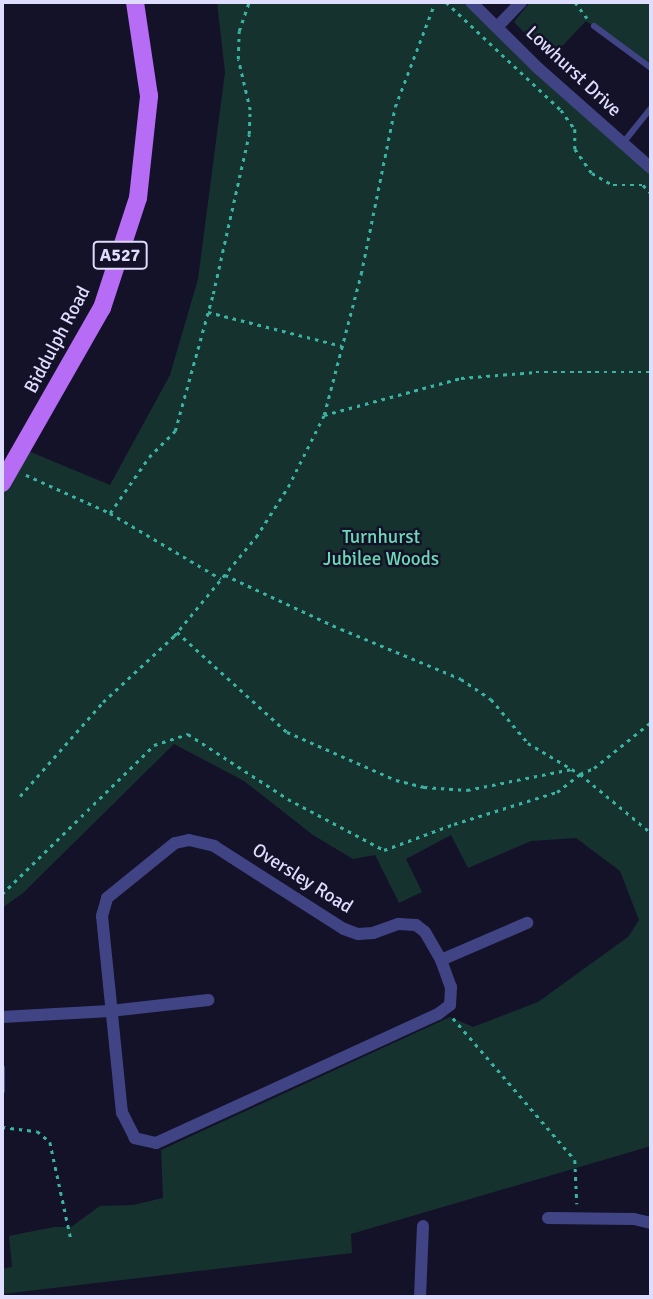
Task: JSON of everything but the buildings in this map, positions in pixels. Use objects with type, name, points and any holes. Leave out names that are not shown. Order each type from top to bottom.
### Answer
[{"type":"main road","name":"Biddulph Road","points":[[6,476],[102,308],[138,198],[149,96],[135,2]]},
{"type":"street","name":"Lowhurst Drive","points":[[471,2],[651,168]]},
{"type":"street","points":[[497,27],[521,2]]},
{"type":"street","name":"Oversley Road","points":[[189,840],[214,846],[344,929],[358,934],[373,933],[398,924],[416,925],[425,932],[441,960],[452,996],[446,1010],[156,1143],[135,1138],[126,1126],[122,1113],[110,1011],[102,916],[107,898],[175,844],[189,840]]},
{"type":"street","points":[[441,960],[527,923]]},
{"type":"street","points":[[2,1017],[110,1011],[208,1000]]},
{"type":"street","points":[[548,1218],[634,1219],[651,1223]]},
{"type":"street","points":[[420,1297],[423,1226]]},
{"type":"lane","points":[[594,26],[651,68]]},
{"type":"lane","points":[[623,143],[651,107]]},
{"type":"lane","points":[[2,1068],[2,1091]]},
{"type":"path","points":[[110,513],[149,457],[174,431],[208,312],[249,134],[250,110],[239,60],[239,31],[248,2]]},
{"type":"path","points":[[20,796],[103,702],[177,632],[256,537],[288,487],[324,415],[361,274],[395,107],[435,2]]},
{"type":"path","points":[[446,2],[561,110],[575,129],[575,149],[592,173],[613,186],[643,185],[651,192]]},
{"type":"path","points":[[575,2],[594,26]]},
{"type":"path","points":[[208,312],[342,346]]},
{"type":"path","points":[[324,415],[461,378],[536,372],[651,372]]},
{"type":"path","points":[[6,476],[110,513],[222,579]]},
{"type":"path","points":[[225,575],[341,629],[461,679],[491,699],[528,743],[580,774],[651,833]]},
{"type":"path","points":[[177,632],[288,732],[396,780],[425,787],[467,790],[572,769]]},
{"type":"path","points":[[2,894],[154,745],[188,734],[288,799],[384,850],[454,824],[557,792],[580,774],[594,768],[651,722]]},
{"type":"path","points":[[446,1010],[575,1160],[578,1218]]},
{"type":"path","points":[[2,1127],[37,1131],[50,1142],[71,1239]]},
{"type":"green space","name":"Turnhurst Jubilee Woods","points":[[217,2],[471,2],[651,169],[651,1146],[351,1234],[352,1253],[2,1294],[2,1269],[12,1267],[9,1236],[54,1227],[71,1227],[100,1206],[133,1205],[163,1198],[161,1150],[450,1017],[473,1027],[538,1002],[628,937],[639,920],[620,871],[576,838],[531,841],[468,868],[451,835],[406,859],[422,892],[399,903],[375,855],[353,859],[313,835],[244,781],[174,744],[23,893],[2,908],[2,483],[21,448],[110,485],[170,375],[198,279],[225,72]]},
{"type":"green space","points":[[530,2],[651,2],[651,68],[586,21],[550,59],[514,22]]}]
